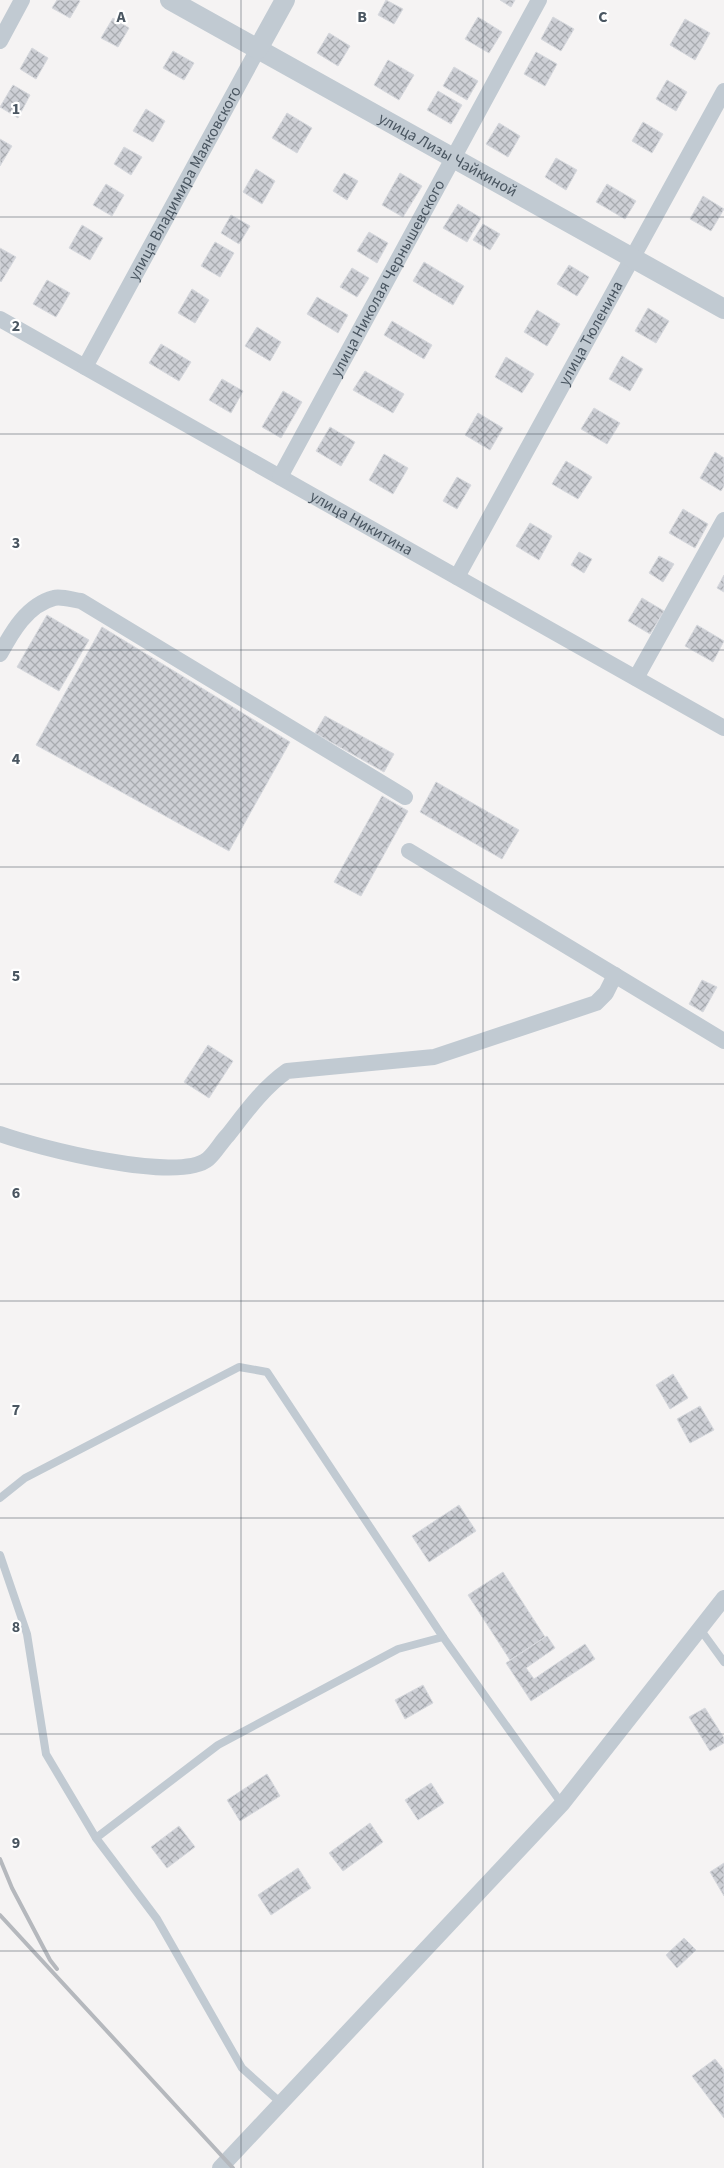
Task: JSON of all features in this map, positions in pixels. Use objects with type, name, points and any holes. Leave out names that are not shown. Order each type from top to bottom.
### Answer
[{"type":"street","points":[[0,41],[22,0]]},
{"type":"street","name":"улица Лизы Чайкиной","points":[[170,0],[724,309]]},
{"type":"street","name":"улица Владимира Маяковского","points":[[85,366],[285,0]]},
{"type":"street","name":"улица Николая Чернышевского","points":[[280,476],[539,0]]},
{"type":"street","name":"улица Тюленина","points":[[457,577],[724,91]]},
{"type":"street","name":"улица Никитина","points":[[0,319],[724,728]]},
{"type":"street","points":[[636,678],[724,520]]},
{"type":"street","points":[[0,654],[18,624],[37,606],[55,598],[81,601],[405,797]]},
{"type":"street","points":[[409,851],[724,1041]]},
{"type":"street","points":[[0,1134],[26,1144],[138,1167],[190,1166],[208,1160],[269,1084],[287,1071],[434,1057],[596,1002],[606,993],[615,975]]},
{"type":"street","points":[[220,2168],[562,1804],[724,1598]]},
{"type":"lane","points":[[0,1498],[25,1478],[238,1367],[267,1372],[443,1637],[562,1804]]},
{"type":"lane","points":[[0,1555],[27,1634],[46,1754],[96,1838],[157,1919],[242,2068],[281,2103]]},
{"type":"lane","points":[[700,1629],[724,1662]]},
{"type":"lane","points":[[96,1838],[218,1745],[398,1649],[443,1637]]},
{"type":"building","points":[[57,0],[80,1],[70,18],[52,8]]},
{"type":"building","points":[[386,0],[403,9],[394,24],[378,15]]},
{"type":"building","points":[[500,0],[515,0],[511,7]]},
{"type":"building","points":[[478,17],[502,32],[489,53],[465,39]]},
{"type":"building","points":[[553,17],[574,29],[561,51],[541,39]]},
{"type":"building","points":[[113,18],[129,28],[118,47],[101,38]]},
{"type":"building","points":[[685,19],[710,33],[695,60],[670,45]]},
{"type":"building","points":[[329,33],[350,46],[338,66],[317,53]]},
{"type":"building","points":[[32,48],[48,58],[36,79],[20,69]]},
{"type":"building","points":[[173,51],[194,63],[184,80],[163,68]]},
{"type":"building","points":[[536,52],[557,64],[545,86],[524,74]]},
{"type":"building","points":[[388,60],[414,75],[399,100],[374,85]]},
{"type":"building","points":[[454,67],[478,81],[467,100],[443,86]]},
{"type":"building","points":[[667,80],[687,92],[676,111],[656,99]]},
{"type":"building","points":[[13,85],[30,95],[18,118],[0,107]]},
{"type":"building","points":[[438,91],[462,105],[451,124],[427,110]]},
{"type":"building","points":[[146,109],[165,121],[153,142],[133,131]]},
{"type":"building","points":[[287,113],[312,128],[297,153],[272,138]]},
{"type":"building","points":[[643,122],[663,134],[652,153],[632,141]]},
{"type":"building","points":[[499,123],[520,136],[508,157],[486,144]]},
{"type":"building","points":[[0,139],[12,146],[0,166]]},
{"type":"building","points":[[124,147],[142,157],[131,175],[114,164]]},
{"type":"building","points":[[556,158],[577,170],[566,190],[545,177]]},
{"type":"building","points":[[256,169],[275,181],[262,204],[243,192]]},
{"type":"building","points":[[344,173],[358,181],[347,200],[333,191]]},
{"type":"building","points":[[400,173],[422,186],[403,217],[382,205]]},
{"type":"building","points":[[106,184],[124,195],[112,216],[93,205]]},
{"type":"building","points":[[607,184],[636,201],[625,219],[596,202]]},
{"type":"building","points":[[703,196],[724,209],[711,231],[690,219]]},
{"type":"building","points":[[458,204],[481,218],[467,242],[443,228]]},
{"type":"building","points":[[231,215],[250,226],[239,244],[221,233]]},
{"type":"building","points":[[483,224],[500,234],[490,250],[473,240]]},
{"type":"building","points":[[82,225],[103,238],[90,260],[69,248]]},
{"type":"building","points":[[369,232],[388,243],[377,263],[357,251]]},
{"type":"building","points":[[215,242],[234,253],[220,277],[201,266]]},
{"type":"building","points":[[0,248],[16,257],[1,282],[0,281]]},
{"type":"building","points":[[424,262],[464,286],[453,305],[413,281]]},
{"type":"building","points":[[569,265],[589,277],[577,296],[557,284]]},
{"type":"building","points":[[352,268],[369,278],[357,297],[340,287]]},
{"type":"building","points":[[47,280],[70,293],[56,317],[33,304]]},
{"type":"building","points":[[192,289],[209,300],[195,323],[178,313]]},
{"type":"building","points":[[317,297],[348,315],[338,333],[307,314]]},
{"type":"building","points":[[648,308],[669,321],[656,343],[635,331]]},
{"type":"building","points":[[537,310],[560,324],[547,346],[524,332]]},
{"type":"building","points":[[392,321],[432,345],[424,359],[384,335]]},
{"type":"building","points":[[257,327],[281,342],[270,361],[245,346]]},
{"type":"building","points":[[161,344],[191,362],[179,381],[149,363]]},
{"type":"building","points":[[622,356],[643,369],[630,391],[609,379]]},
{"type":"building","points":[[506,357],[534,374],[522,393],[495,377]]},
{"type":"building","points":[[365,371],[404,394],[393,413],[353,390]]},
{"type":"building","points":[[222,379],[243,391],[231,413],[209,400]]},
{"type":"building","points":[[283,391],[302,402],[281,438],[262,427]]},
{"type":"building","points":[[594,408],[620,423],[607,444],[581,429]]},
{"type":"building","points":[[478,413],[503,428],[490,450],[465,435]]},
{"type":"building","points":[[330,427],[355,442],[341,466],[316,451]]},
{"type":"building","points":[[715,452],[724,458],[724,486],[721,491],[700,478]]},
{"type":"building","points":[[384,454],[408,468],[393,494],[369,480]]},
{"type":"building","points":[[566,461],[592,477],[578,499],[552,484]]},
{"type":"building","points":[[457,477],[471,485],[457,509],[443,501]]},
{"type":"building","points":[[683,509],[708,524],[695,548],[669,533]]},
{"type":"building","points":[[530,523],[552,536],[539,560],[516,546]]},
{"type":"building","points":[[579,552],[592,559],[584,573],[571,565]]},
{"type":"building","points":[[659,556],[674,564],[663,582],[649,573]]},
{"type":"building","points":[[724,575],[724,592],[717,588]]},
{"type":"building","points":[[642,598],[664,611],[650,634],[628,621]]},
{"type":"building","points":[[47,615],[89,640],[59,691],[17,667]]},
{"type":"building","points":[[697,625],[724,641],[713,662],[685,646]]},
{"type":"building","points":[[102,627],[290,742],[229,851],[36,745]]},
{"type":"building","points":[[325,716],[394,754],[384,772],[315,733]]},
{"type":"building","points":[[436,782],[519,830],[502,859],[420,812]]},
{"type":"building","points":[[382,796],[408,811],[361,896],[334,882]]},
{"type":"building","points":[[702,980],[717,987],[703,1012],[689,1004]]},
{"type":"building","points":[[208,1045],[233,1061],[209,1098],[184,1082]]},
{"type":"building","points":[[673,1374],[688,1398],[670,1409],[656,1385]]},
{"type":"building","points":[[700,1406],[714,1430],[690,1443],[677,1419]]},
{"type":"building","points":[[459,1505],[476,1531],[429,1562],[412,1536]]},
{"type":"building","points":[[503,1572],[545,1637],[510,1660],[468,1595]]},
{"type":"building","points":[[547,1636],[555,1648],[526,1668],[534,1679],[585,1644],[595,1659],[531,1701],[506,1663]]},
{"type":"building","points":[[423,1685],[433,1703],[405,1719],[395,1700]]},
{"type":"building","points":[[705,1708],[724,1738],[724,1743],[710,1751],[689,1717]]},
{"type":"building","points":[[267,1774],[280,1796],[240,1821],[227,1800]]},
{"type":"building","points":[[431,1783],[444,1803],[418,1820],[405,1800]]},
{"type":"building","points":[[370,1823],[383,1842],[343,1871],[329,1853]]},
{"type":"building","points":[[179,1826],[195,1847],[167,1868],[151,1847]]},
{"type":"building","points":[[724,1863],[724,1896],[710,1872]]},
{"type":"building","points":[[298,1868],[311,1888],[271,1915],[258,1895]]},
{"type":"building","points":[[684,1938],[696,1950],[677,1968],[666,1955]]},
{"type":"building","points":[[715,2059],[724,2070],[724,2118],[692,2076]]},
{"type":"railway","points":[[0,1859],[12,1888],[50,1960],[57,1969]]},
{"type":"railway","points":[[0,1915],[233,2168]]}]
